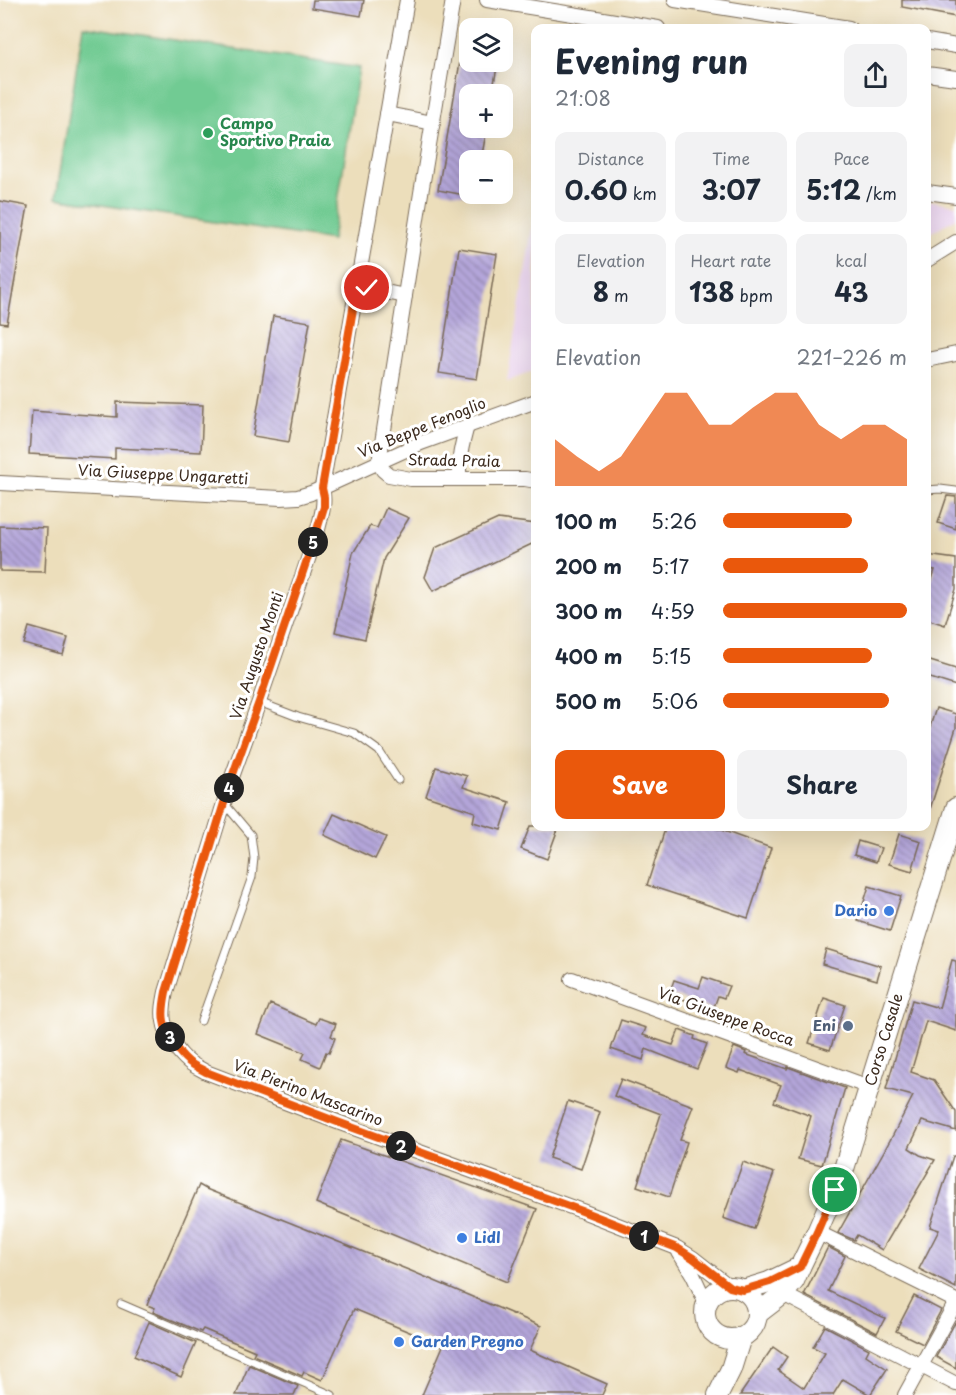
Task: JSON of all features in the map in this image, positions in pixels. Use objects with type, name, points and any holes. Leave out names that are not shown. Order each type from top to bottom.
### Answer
[{"type":"street","name":"Via Augusto Monti","points":[[224,803],[324,507],[322,488],[407,0]]},
{"type":"street","points":[[379,462],[453,0]]},
{"type":"street","points":[[487,0],[634,24]]},
{"type":"street","points":[[675,0],[824,24]]},
{"type":"street","points":[[931,42],[956,46]]},
{"type":"street","points":[[931,75],[956,78]]},
{"type":"street","points":[[387,114],[433,123]]},
{"type":"street","points":[[931,193],[956,196]]},
{"type":"street","points":[[931,258],[956,242]]},
{"type":"street","points":[[357,286],[405,296]]},
{"type":"street","points":[[931,359],[956,354]]},
{"type":"street","name":"Via Beppe Fenoglio","points":[[322,488],[421,444],[531,403]]},
{"type":"street","points":[[459,478],[461,445],[467,426]]},
{"type":"street","name":"Strada Praia","points":[[379,462],[389,475],[411,479],[531,480]]},
{"type":"street","name":"Via Giuseppe Ungaretti","points":[[0,483],[281,498],[298,497],[322,488]]},
{"type":"street","name":"Via Pierino Mascarino","points":[[224,803],[163,1006],[167,1032],[181,1054],[190,1063],[206,1072],[340,1123],[677,1248],[736,1288]]},
{"type":"street","name":"Corso Casale","points":[[757,1314],[783,1294],[794,1281],[843,1172],[956,808]]},
{"type":"street","name":"Via Giuseppe Rocca","points":[[572,979],[869,1087]]},
{"type":"street","points":[[817,1232],[956,1301],[906,1395]]},
{"type":"street","points":[[677,1248],[698,1284],[707,1305]]},
{"type":"street","points":[[720,1390],[721,1360],[714,1332],[706,1320],[710,1298],[722,1288],[770,1282],[800,1267]]},
{"type":"street","points":[[714,1332],[727,1338],[734,1338],[748,1333],[756,1321],[757,1306],[754,1300],[749,1294],[736,1288]]},
{"type":"street","points":[[783,1294],[956,1384]]},
{"type":"street","points":[[720,1390],[731,1369],[741,1336]]},
{"type":"lane","points":[[931,491],[956,491]]},
{"type":"lane","points":[[259,702],[298,717],[354,733],[378,751],[398,780]]},
{"type":"lane","points":[[201,1021],[252,877],[254,858],[250,835],[224,803]]},
{"type":"lane","points":[[121,1305],[332,1395]]},
{"type":"shaded area","points":[[931,201],[956,205],[956,218],[931,233]]},
{"type":"shaded area","points":[[531,235],[531,372],[507,381]]},
{"type":"green space","name":"Campo Sportivo Praia","points":[[83,26],[359,68],[332,240],[56,198]]},
{"type":"building","points":[[313,0],[364,0],[361,16],[312,8]]},
{"type":"building","points":[[902,0],[956,0],[956,17],[902,7]]},
{"type":"building","points":[[459,68],[459,72],[496,72],[494,84],[459,84],[459,138],[485,138],[483,150],[459,150],[459,194],[438,190]]},
{"type":"building","points":[[0,201],[28,206],[7,324],[0,323]]},
{"type":"building","points":[[459,248],[497,254],[477,379],[439,373]]},
{"type":"building","points":[[273,316],[310,322],[289,442],[253,436]]},
{"type":"building","points":[[117,402],[203,405],[201,452],[115,448],[115,459],[29,454],[32,411],[117,417]]},
{"type":"building","points":[[947,496],[956,497],[956,529],[938,523]]},
{"type":"building","points":[[386,508],[409,518],[384,558],[365,639],[335,632],[353,553],[370,526],[377,528]]},
{"type":"building","points":[[498,519],[531,523],[531,544],[433,591],[425,577],[435,548]]},
{"type":"building","points":[[0,526],[47,528],[45,572],[0,571]]},
{"type":"building","points":[[931,556],[956,559],[956,589],[945,625],[931,620],[931,582],[935,570],[931,570]]},
{"type":"building","points":[[29,627],[68,638],[63,655],[24,644]]},
{"type":"building","points":[[931,661],[956,669],[956,686],[931,678]]},
{"type":"building","points":[[936,708],[956,714],[956,728],[931,806],[931,724]]},
{"type":"building","points":[[436,767],[467,776],[463,787],[510,802],[501,830],[473,822],[475,812],[426,796]]},
{"type":"building","points":[[334,814],[386,837],[375,859],[324,835]]},
{"type":"building","points":[[530,826],[531,831],[557,831],[547,859],[521,849]]},
{"type":"building","points":[[664,831],[724,831],[771,848],[748,918],[647,885]]},
{"type":"building","points":[[899,834],[921,841],[912,871],[889,864]]},
{"type":"building","points":[[858,841],[881,848],[876,862],[854,855]]},
{"type":"building","points":[[869,886],[901,896],[890,931],[858,921]]},
{"type":"building","points":[[826,949],[881,966],[877,980],[822,964]]},
{"type":"building","points":[[952,960],[956,961],[956,1031],[926,1021],[911,1072],[934,1080],[956,1112],[956,1131],[922,1121],[909,1148],[935,1160],[882,1250],[857,1235],[854,1240],[838,1233],[913,1096],[886,1089],[912,1000],[939,1008]]},
{"type":"building","points":[[703,977],[729,986],[724,998],[718,996],[713,1010],[669,994],[674,980],[699,988]]},
{"type":"building","points":[[824,998],[845,1005],[830,1050],[809,1043]]},
{"type":"building","points":[[270,1004],[316,1024],[319,1018],[336,1024],[331,1036],[335,1038],[320,1067],[302,1059],[305,1053],[258,1034]]},
{"type":"building","points":[[621,1020],[646,1028],[643,1035],[673,1045],[679,1030],[695,1036],[694,1039],[707,1044],[697,1069],[646,1049],[643,1060],[611,1049]]},
{"type":"building","points":[[734,1047],[746,1052],[745,1054],[845,1088],[822,1165],[798,1159],[811,1116],[774,1102],[781,1085],[740,1070],[739,1073],[726,1068]]},
{"type":"building","points":[[621,1079],[693,1106],[680,1140],[687,1142],[669,1197],[637,1186],[661,1114],[614,1096]]},
{"type":"building","points":[[568,1101],[600,1112],[581,1169],[549,1158]]},
{"type":"building","name":"Lidl","points":[[341,1140],[537,1209],[507,1282],[316,1203]]},
{"type":"building","points":[[953,1156],[956,1156],[956,1288],[919,1269],[939,1230],[930,1227]]},
{"type":"building","points":[[743,1162],[774,1173],[754,1229],[723,1218]]},
{"type":"building","points":[[199,1185],[541,1326],[530,1350],[607,1384],[602,1395],[422,1395],[443,1346],[354,1309],[322,1380],[304,1372],[302,1376],[253,1355],[255,1351],[203,1329],[201,1332],[153,1312],[155,1308],[147,1305]]},
{"type":"building","points":[[828,1247],[845,1256],[828,1291],[885,1318],[877,1333],[804,1295]]},
{"type":"building","points":[[914,1296],[941,1310],[923,1344],[896,1331]]},
{"type":"building","points":[[956,1321],[956,1368],[936,1357]]},
{"type":"building","points":[[149,1322],[196,1343],[181,1377],[134,1356]]},
{"type":"building","points":[[825,1326],[869,1349],[866,1355],[887,1369],[870,1395],[843,1379],[833,1395],[740,1395],[773,1347],[787,1357],[778,1370],[804,1388],[825,1353],[813,1347]]},
{"type":"building","points":[[249,1365],[298,1386],[294,1395],[236,1395]]},
{"type":"place","name":"Campo Sportivo Praia","points":[[208,133]]},
{"type":"place","name":"Dario","points":[[889,911]]},
{"type":"place","name":"Eni","points":[[848,1026]]},
{"type":"place","name":"Lidl","points":[[462,1238]]},
{"type":"place","name":"Garden Pregno","points":[[399,1342]]},
{"type":"route","points":[[367,288],[357,286],[322,488],[324,507],[268,678],[232,777],[166,992],[163,1006],[167,1032],[181,1054],[190,1063],[206,1072],[677,1248],[730,1287],[743,1290],[770,1282],[800,1267],[835,1190]]}]
